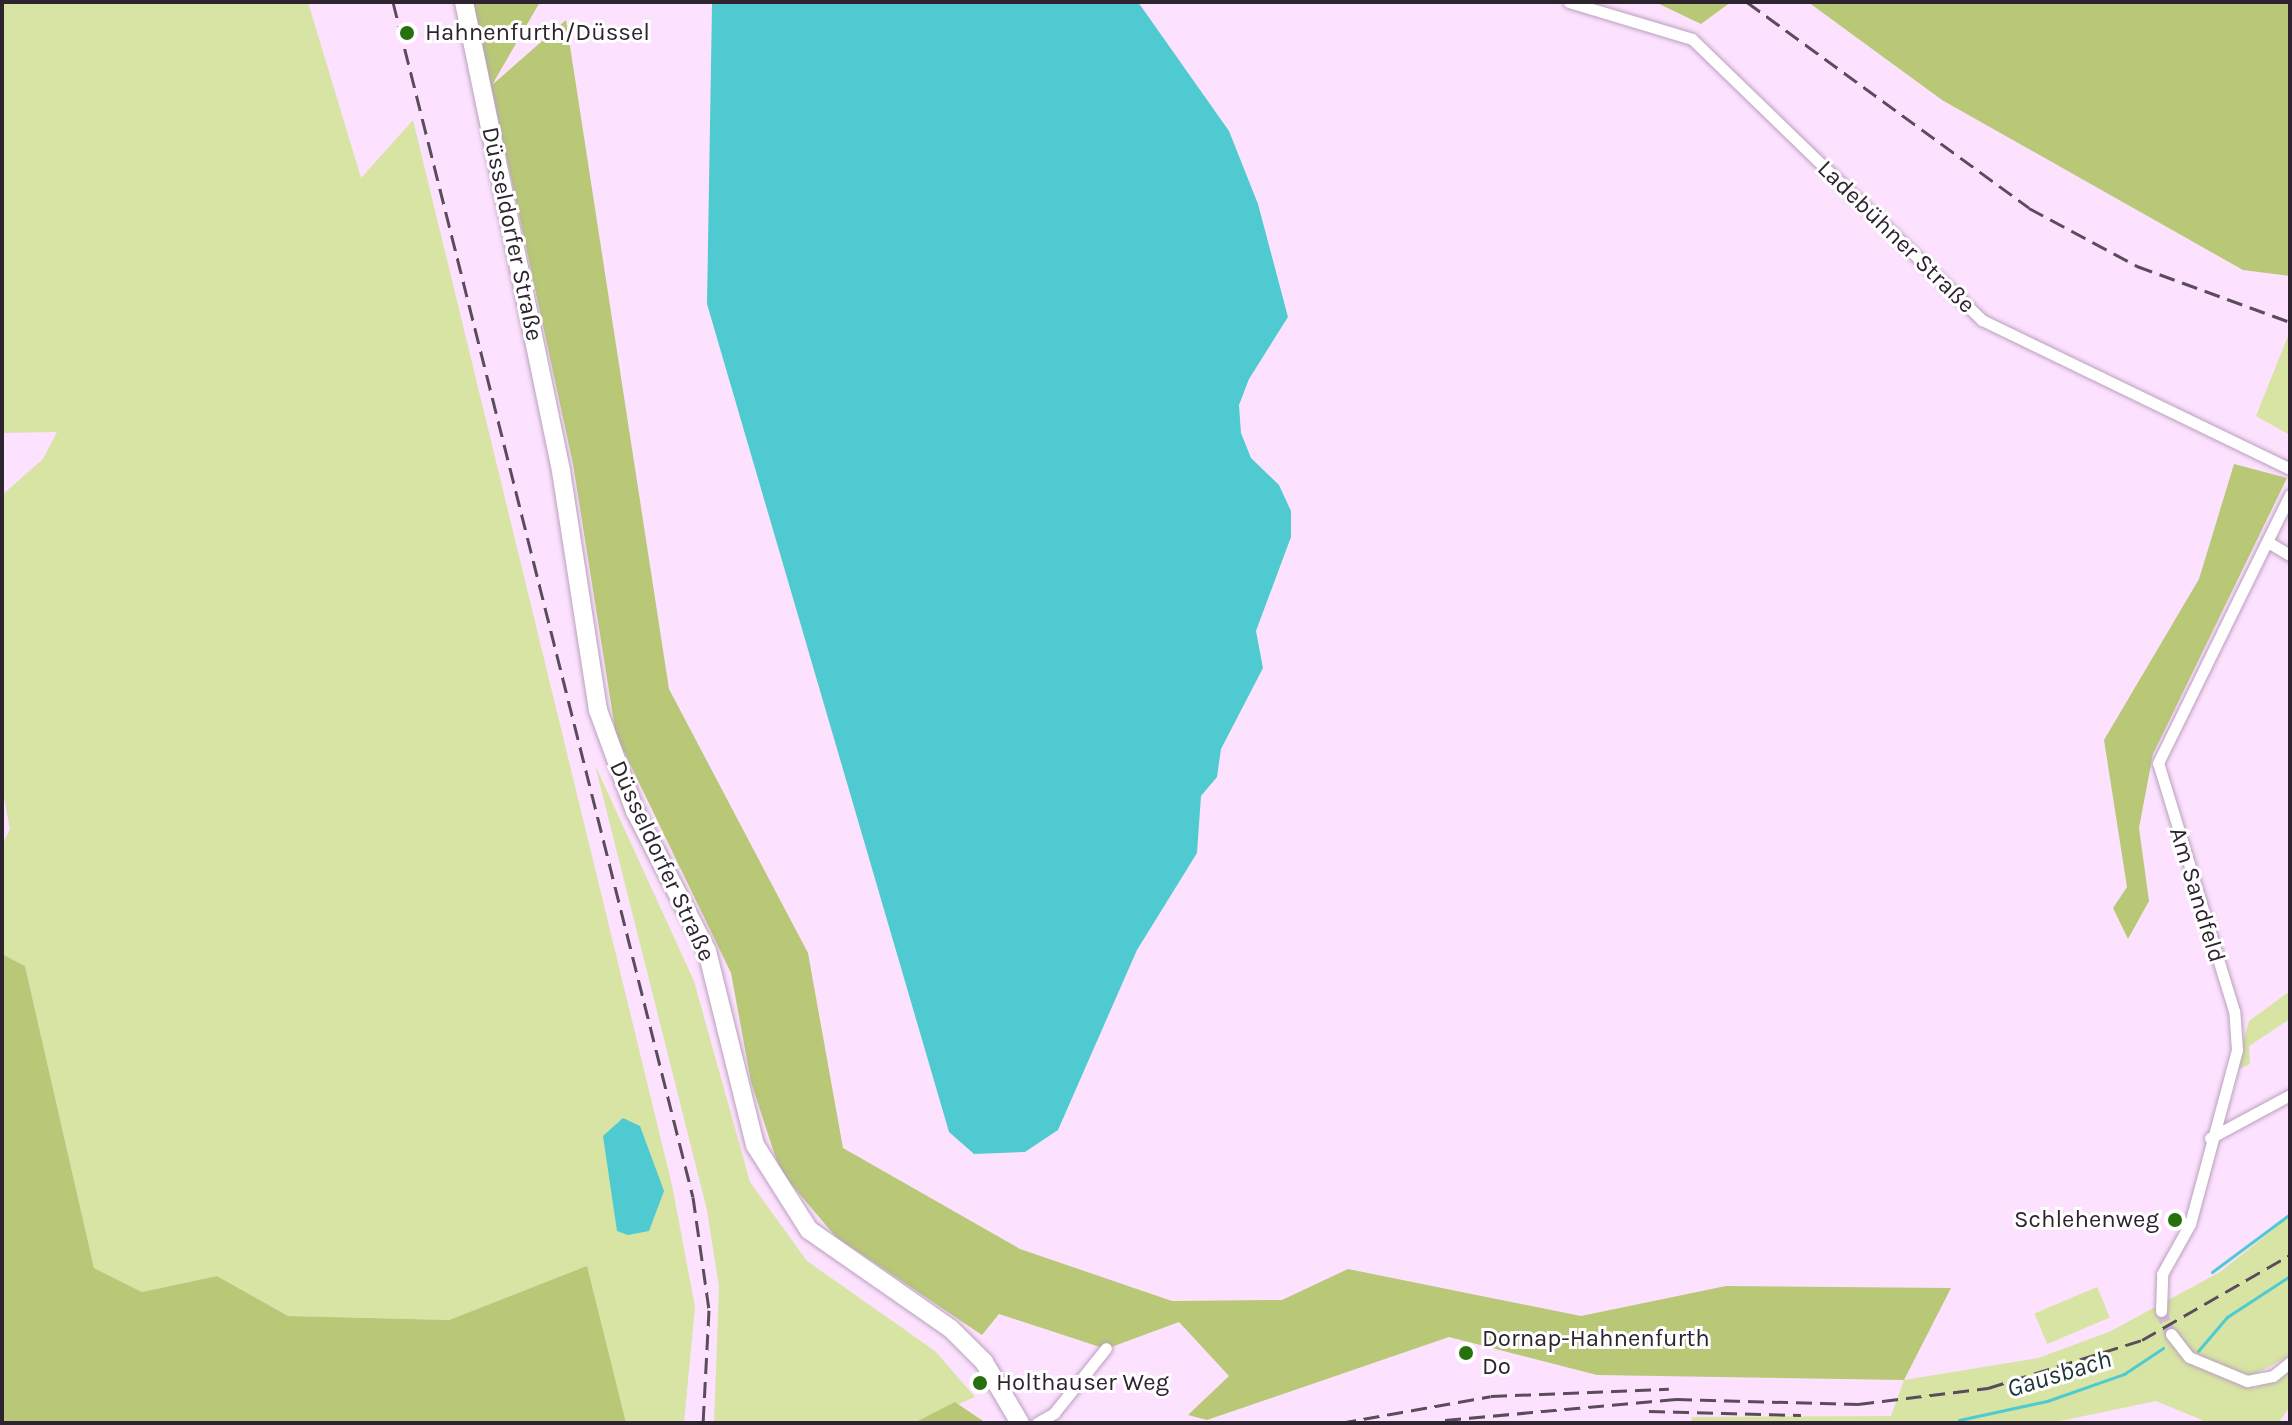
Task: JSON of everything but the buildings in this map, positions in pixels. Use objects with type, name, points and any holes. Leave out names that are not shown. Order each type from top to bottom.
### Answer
[{"type":"main road","name":"Düsseldorfer Straße","points":[[464,2],[558,457],[598,710],[622,784],[711,963],[755,1145],[809,1230],[951,1329],[984,1362],[1020,1423]]},
{"type":"street","name":"Ladebühner Straße","points":[[1569,2],[1692,39],[1982,320],[2290,469]]},
{"type":"street","name":"Am Sandfeld","points":[[2161,1311],[2162,1274],[2190,1224],[2210,1138],[2237,1050],[2234,1011],[2158,763],[2290,495]]},
{"type":"street","points":[[2268,542],[2290,555]]},
{"type":"street","points":[[2210,1138],[2290,1095]]},
{"type":"street","points":[[2171,1334],[2189,1357],[2247,1381],[2273,1376],[2290,1362]]},
{"type":"street","points":[[1037,1423],[1054,1413],[1106,1348]]},
{"type":"shaded area","points":[[2,2],[308,2],[361,178],[413,120],[672,1185],[695,1307],[684,1423],[626,1423],[586,1267],[449,1320],[288,1316],[217,1276],[142,1292],[94,1268],[25,966],[2,954],[2,845],[10,829],[2,787],[2,495],[43,459],[57,432],[2,433]]},
{"type":"shaded area","points":[[473,2],[540,2],[492,85],[566,20],[669,689],[808,953],[843,1148],[1020,1249],[1172,1301],[1282,1300],[1348,1269],[1581,1316],[1726,1286],[1951,1288],[1904,1380],[1597,1375],[1449,1337],[1207,1420],[1188,1415],[1229,1376],[1179,1322],[1106,1349],[999,1314],[982,1335],[836,1237],[780,1171],[751,1082],[731,973],[616,735],[573,464]]},
{"type":"shaded area","points":[[1138,2],[1229,131],[1258,204],[1288,317],[1249,379],[1239,405],[1241,433],[1251,458],[1279,485],[1291,511],[1291,537],[1256,631],[1263,668],[1221,749],[1217,777],[1201,796],[1197,853],[1137,950],[1058,1130],[1025,1152],[974,1154],[949,1132],[707,304],[712,4]]},
{"type":"shaded area","points":[[1655,2],[1731,2],[1701,24]]},
{"type":"shaded area","points":[[1808,2],[2290,2],[2290,276],[2243,270],[1942,100]]},
{"type":"shaded area","points":[[2290,331],[2290,435],[2256,416]]},
{"type":"shaded area","points":[[2234,464],[2287,478],[2153,754],[2139,828],[2149,901],[2128,939],[2113,908],[2127,887],[2104,740],[2199,579]]},
{"type":"shaded area","points":[[595,765],[694,981],[750,1182],[807,1261],[935,1351],[975,1397],[914,1423],[714,1423],[719,1287],[707,1210]]},
{"type":"shaded area","points":[[2,954],[25,966],[94,1268],[142,1292],[217,1276],[288,1316],[449,1320],[587,1266],[626,1423],[2,1423]]},
{"type":"shaded area","points":[[2290,991],[2290,1019],[2249,1046],[2250,1064],[2235,1071],[2249,1021]]},
{"type":"shaded area","points":[[623,1118],[640,1126],[664,1191],[649,1231],[628,1235],[617,1231],[603,1136]]},
{"type":"shaded area","points":[[2290,1216],[2290,1356],[2251,1376],[2195,1365],[2255,1388],[2290,1368],[2290,1407],[2278,1423],[2209,1423],[2156,1401],[2051,1423],[1691,1423],[1692,1417],[1891,1416],[1904,1380],[2038,1358],[2109,1332],[2220,1272]]},
{"type":"shaded area","points":[[2097,1287],[2110,1317],[2047,1344],[2034,1314]]},
{"type":"shaded area","points":[[955,1402],[986,1423],[914,1423]]},
{"type":"waterway","name":"Gausbach","points":[[2212,1272],[2290,1214]]},
{"type":"waterway","points":[[2198,1351],[2227,1317],[2290,1276]]},
{"type":"waterway","name":"Gausbach","points":[[1959,1420],[2047,1401],[2124,1374],[2163,1348]]},
{"type":"tunnel","points":[[2161,1311],[2171,1334]]},
{"type":"railway","points":[[393,2],[693,1197],[709,1310],[703,1423]]},
{"type":"railway","points":[[1747,2],[2029,208],[2137,266],[2290,322]]},
{"type":"railway","points":[[1445,1420],[1676,1399],[1858,1404],[1988,1388],[2142,1340],[2290,1255]]},
{"type":"railway","points":[[1340,1423],[1491,1396],[1669,1389]]},
{"type":"railway","points":[[1649,1411],[1801,1415]]},
{"type":"place","name":"Hahnenfurth/Düssel","points":[[407,33]]},
{"type":"place","name":"Schlehenweg","points":[[2175,1220]]},
{"type":"place","name":"Dornap-Hahnenfurth Do","points":[[1466,1353]]},
{"type":"place","name":"Holthauser Weg","points":[[980,1383]]}]
